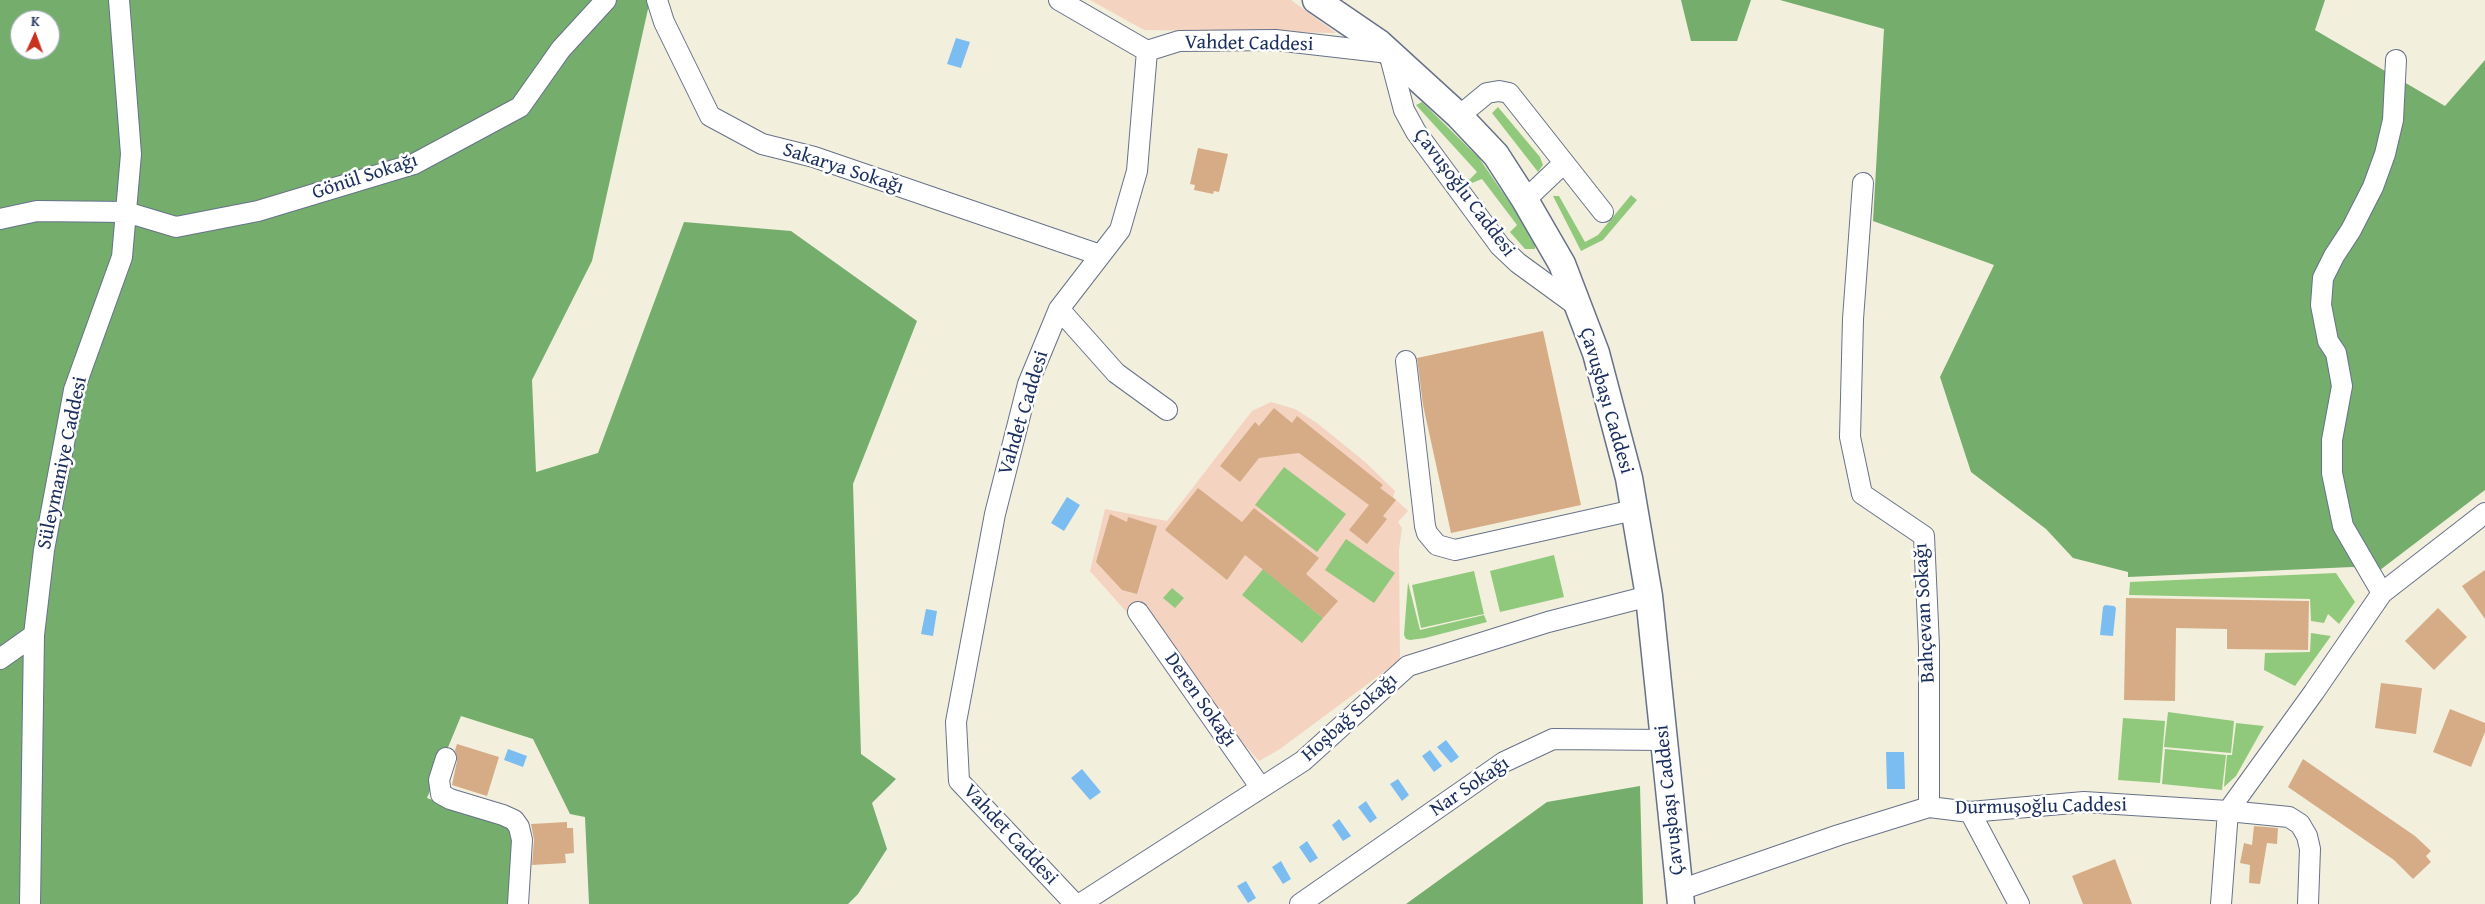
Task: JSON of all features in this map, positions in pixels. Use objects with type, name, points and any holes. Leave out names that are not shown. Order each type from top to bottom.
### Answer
[{"type":"main road","name":"Çavuşbaşı Caddesi","points":[[1328,4],[1389,53],[1459,116],[1496,155],[1562,264],[1596,353],[1629,478],[1649,596],[1680,897]]},
{"type":"street","name":"Süleymaniye Caddesi","points":[[30,904],[34,635],[44,550],[74,390],[122,257],[131,154],[119,0]]},
{"type":"street","name":"Gönül Sokağı","points":[[0,219],[37,211],[126,212],[176,227],[258,211],[414,164],[520,106],[561,49],[606,0]]},
{"type":"street","name":"Sakarya Sokağı","points":[[657,0],[664,22],[710,116],[762,144],[814,157],[1100,255]]},
{"type":"street","points":[[1060,0],[1147,51]]},
{"type":"street","name":"Vahdet Caddesi","points":[[1075,904],[958,781],[956,722],[995,514],[1028,384],[1059,309],[1120,230],[1137,171],[1147,51],[1179,41],[1275,40],[1389,53]]},
{"type":"street","name":"Çavuşoğlu Caddesi","points":[[1389,53],[1404,110],[1416,132],[1500,246],[1518,263],[1577,306]]},
{"type":"street","points":[[2382,593],[2343,526],[2332,473],[2331,450],[2336,410],[2341,399],[2342,380],[2336,352],[2328,341],[2321,305],[2323,278],[2334,256],[2356,222],[2385,154],[2393,120],[2396,60]]},
{"type":"street","points":[[1459,116],[1487,93],[1499,91],[1509,93],[1603,212]]},
{"type":"street","points":[[1525,200],[1564,162]]},
{"type":"street","name":"Bahçevan Sokağı","points":[[1863,184],[1853,319],[1850,437],[1862,494],[1924,536],[1929,646],[1929,807]]},
{"type":"street","points":[[1059,309],[1116,373],[1167,410]]},
{"type":"street","points":[[1406,361],[1425,526],[1427,533],[1437,545],[1455,550],[1634,510]]},
{"type":"street","points":[[2221,904],[2228,811],[2314,692],[2382,593],[2485,513]]},
{"type":"street","name":"Hoşbağ Sokağı","points":[[1080,904],[1303,761],[1408,666],[1548,622],[1649,596]]},
{"type":"street","name":"Deren Sokağı","points":[[1138,612],[1261,788]]},
{"type":"street","points":[[0,659],[34,635]]},
{"type":"street","name":"Nar Sokağı","points":[[1300,904],[1504,762],[1553,739],[1664,740]]},
{"type":"street","points":[[446,758],[439,780],[441,794],[450,799],[503,815],[514,820],[519,827],[522,840],[518,904]]},
{"type":"street","name":"Durmuşoğlu Caddesi","points":[[1680,897],[1839,835],[1929,807],[1970,812],[2084,802],[2228,811],[2289,817],[2300,824],[2307,836],[2310,849],[2308,904]]},
{"type":"street","points":[[1970,812],[2019,904]]},
{"type":"shaded area","points":[[1090,0],[1291,0],[1336,33],[1144,30]]},
{"type":"shaded area","points":[[1271,402],[1295,409],[1317,423],[1364,461],[1395,491],[1393,497],[1408,511],[1398,522],[1402,528],[1399,550],[1400,660],[1280,749],[1259,761],[1090,571],[1105,509],[1167,521],[1252,411]]},
{"type":"green space","points":[[0,0],[650,0],[592,261],[532,380],[536,472],[598,453],[684,222],[791,231],[917,321],[853,484],[861,754],[896,779],[872,803],[887,849],[858,894],[848,904],[589,904],[585,817],[570,814],[533,739],[461,716],[427,798],[516,829],[509,904],[0,904]]},
{"type":"green space","points":[[1681,0],[1751,0],[1737,41],[1691,41]]},
{"type":"green space","points":[[1780,0],[2325,0],[2315,30],[2445,106],[2485,60],[2485,490],[2380,570],[2352,567],[2128,577],[2128,572],[2073,558],[2046,529],[1971,472],[1940,377],[1994,265],[1873,221],[1884,29]]},
{"type":"green space","points":[[1422,102],[1479,158],[1536,241],[1535,249],[1525,249],[1510,232],[1517,225],[1482,179],[1472,183],[1469,180],[1477,172],[1416,105]]},
{"type":"green space","points":[[1498,107],[1540,157],[1543,165],[1538,172],[1492,113]]},
{"type":"green space","points":[[1631,195],[1637,200],[1603,240],[1581,251],[1553,196],[1559,196],[1585,242],[1598,235]]},
{"type":"green space","points":[[1284,467],[1346,514],[1317,552],[1255,505]]},
{"type":"green space","points":[[1346,539],[1395,573],[1374,603],[1325,570]]},
{"type":"green space","points":[[1554,555],[1564,597],[1500,612],[1490,571]]},
{"type":"green space","points":[[1263,569],[1323,618],[1302,643],[1242,595]]},
{"type":"green space","points":[[1474,571],[1484,614],[1421,628],[1412,585]]},
{"type":"green space","points":[[2336,573],[2355,602],[2339,624],[2328,614],[2324,623],[2311,621],[2310,599],[2129,595],[2130,582]]},
{"type":"green space","points":[[1408,582],[1420,630],[1484,615],[1487,622],[1425,638],[1406,639],[1404,635]]},
{"type":"green space","points":[[1172,588],[1184,598],[1175,608],[1163,598]]},
{"type":"green space","points":[[2311,633],[2331,636],[2295,686],[2264,670],[2265,653],[2310,652]]},
{"type":"green space","points":[[2168,712],[2234,721],[2231,753],[2164,747]]},
{"type":"green space","points":[[2123,718],[2165,721],[2160,783],[2118,780]]},
{"type":"green space","points":[[2236,723],[2264,726],[2236,776],[2224,787],[2227,755],[2232,755]]},
{"type":"green space","points":[[2165,749],[2226,755],[2222,790],[2162,784]]},
{"type":"green space","points":[[1640,786],[1643,904],[1406,904],[1547,802]]},
{"type":"water","points":[[956,38],[970,42],[961,68],[947,64]]},
{"type":"water","points":[[1067,497],[1080,505],[1064,531],[1051,523]]},
{"type":"water","points":[[2105,605],[2116,608],[2113,636],[2100,635],[2103,607]]},
{"type":"water","points":[[926,609],[937,611],[933,636],[921,634]]},
{"type":"water","points":[[1446,740],[1459,757],[1451,763],[1437,747]]},
{"type":"water","points":[[508,749],[527,756],[523,767],[504,760]]},
{"type":"water","points":[[1430,750],[1442,766],[1434,772],[1422,756]]},
{"type":"water","points":[[1886,752],[1904,752],[1905,789],[1887,789]]},
{"type":"water","points":[[1082,769],[1101,792],[1090,800],[1071,778]]},
{"type":"water","points":[[1398,779],[1409,795],[1402,801],[1390,784]]},
{"type":"water","points":[[1366,801],[1377,818],[1370,823],[1358,807]]},
{"type":"water","points":[[1339,819],[1351,836],[1343,841],[1332,825]]},
{"type":"water","points":[[1307,841],[1318,858],[1310,863],[1299,847]]},
{"type":"water","points":[[1281,861],[1291,879],[1283,884],[1272,867]]},
{"type":"water","points":[[1246,881],[1256,898],[1248,903],[1237,886]]},
{"type":"building","points":[[1198,148],[1228,154],[1219,192],[1214,191],[1213,194],[1194,190],[1195,185],[1190,184]]},
{"type":"building","points":[[1543,331],[1581,505],[1451,533],[1423,405],[1417,358]]},
{"type":"building","points":[[1274,408],[1292,423],[1297,416],[1383,485],[1380,488],[1396,500],[1383,516],[1387,519],[1367,544],[1349,530],[1369,505],[1299,453],[1259,458],[1240,482],[1220,466],[1255,422],[1259,426]]},
{"type":"building","points":[[1198,488],[1242,522],[1254,508],[1319,558],[1306,574],[1338,601],[1323,618],[1245,555],[1227,580],[1165,530]]},
{"type":"building","points":[[1110,514],[1127,522],[1128,517],[1157,526],[1137,594],[1122,590],[1096,562]]},
{"type":"building","points":[[2485,570],[2485,619],[2462,586]]},
{"type":"building","points":[[2126,598],[2309,601],[2308,650],[2227,649],[2227,629],[2176,628],[2175,701],[2124,700]]},
{"type":"building","points":[[2438,608],[2467,637],[2434,670],[2405,641]]},
{"type":"building","points":[[2381,683],[2422,688],[2416,734],[2375,728]]},
{"type":"building","points":[[2450,709],[2485,723],[2485,732],[2471,767],[2433,752]]},
{"type":"building","points":[[457,744],[499,757],[487,796],[452,785],[457,761],[455,750]]},
{"type":"building","points":[[2303,759],[2415,836],[2431,851],[2426,856],[2431,862],[2413,879],[2394,860],[2288,787]]},
{"type":"building","points":[[567,822],[567,828],[573,828],[574,853],[565,854],[566,863],[532,865],[534,840],[531,824]]},
{"type":"building","points":[[2254,826],[2278,828],[2277,844],[2267,843],[2260,884],[2249,883],[2250,865],[2240,863],[2244,843],[2252,845]]},
{"type":"building","points":[[2115,859],[2132,904],[2083,904],[2072,876]]}]
